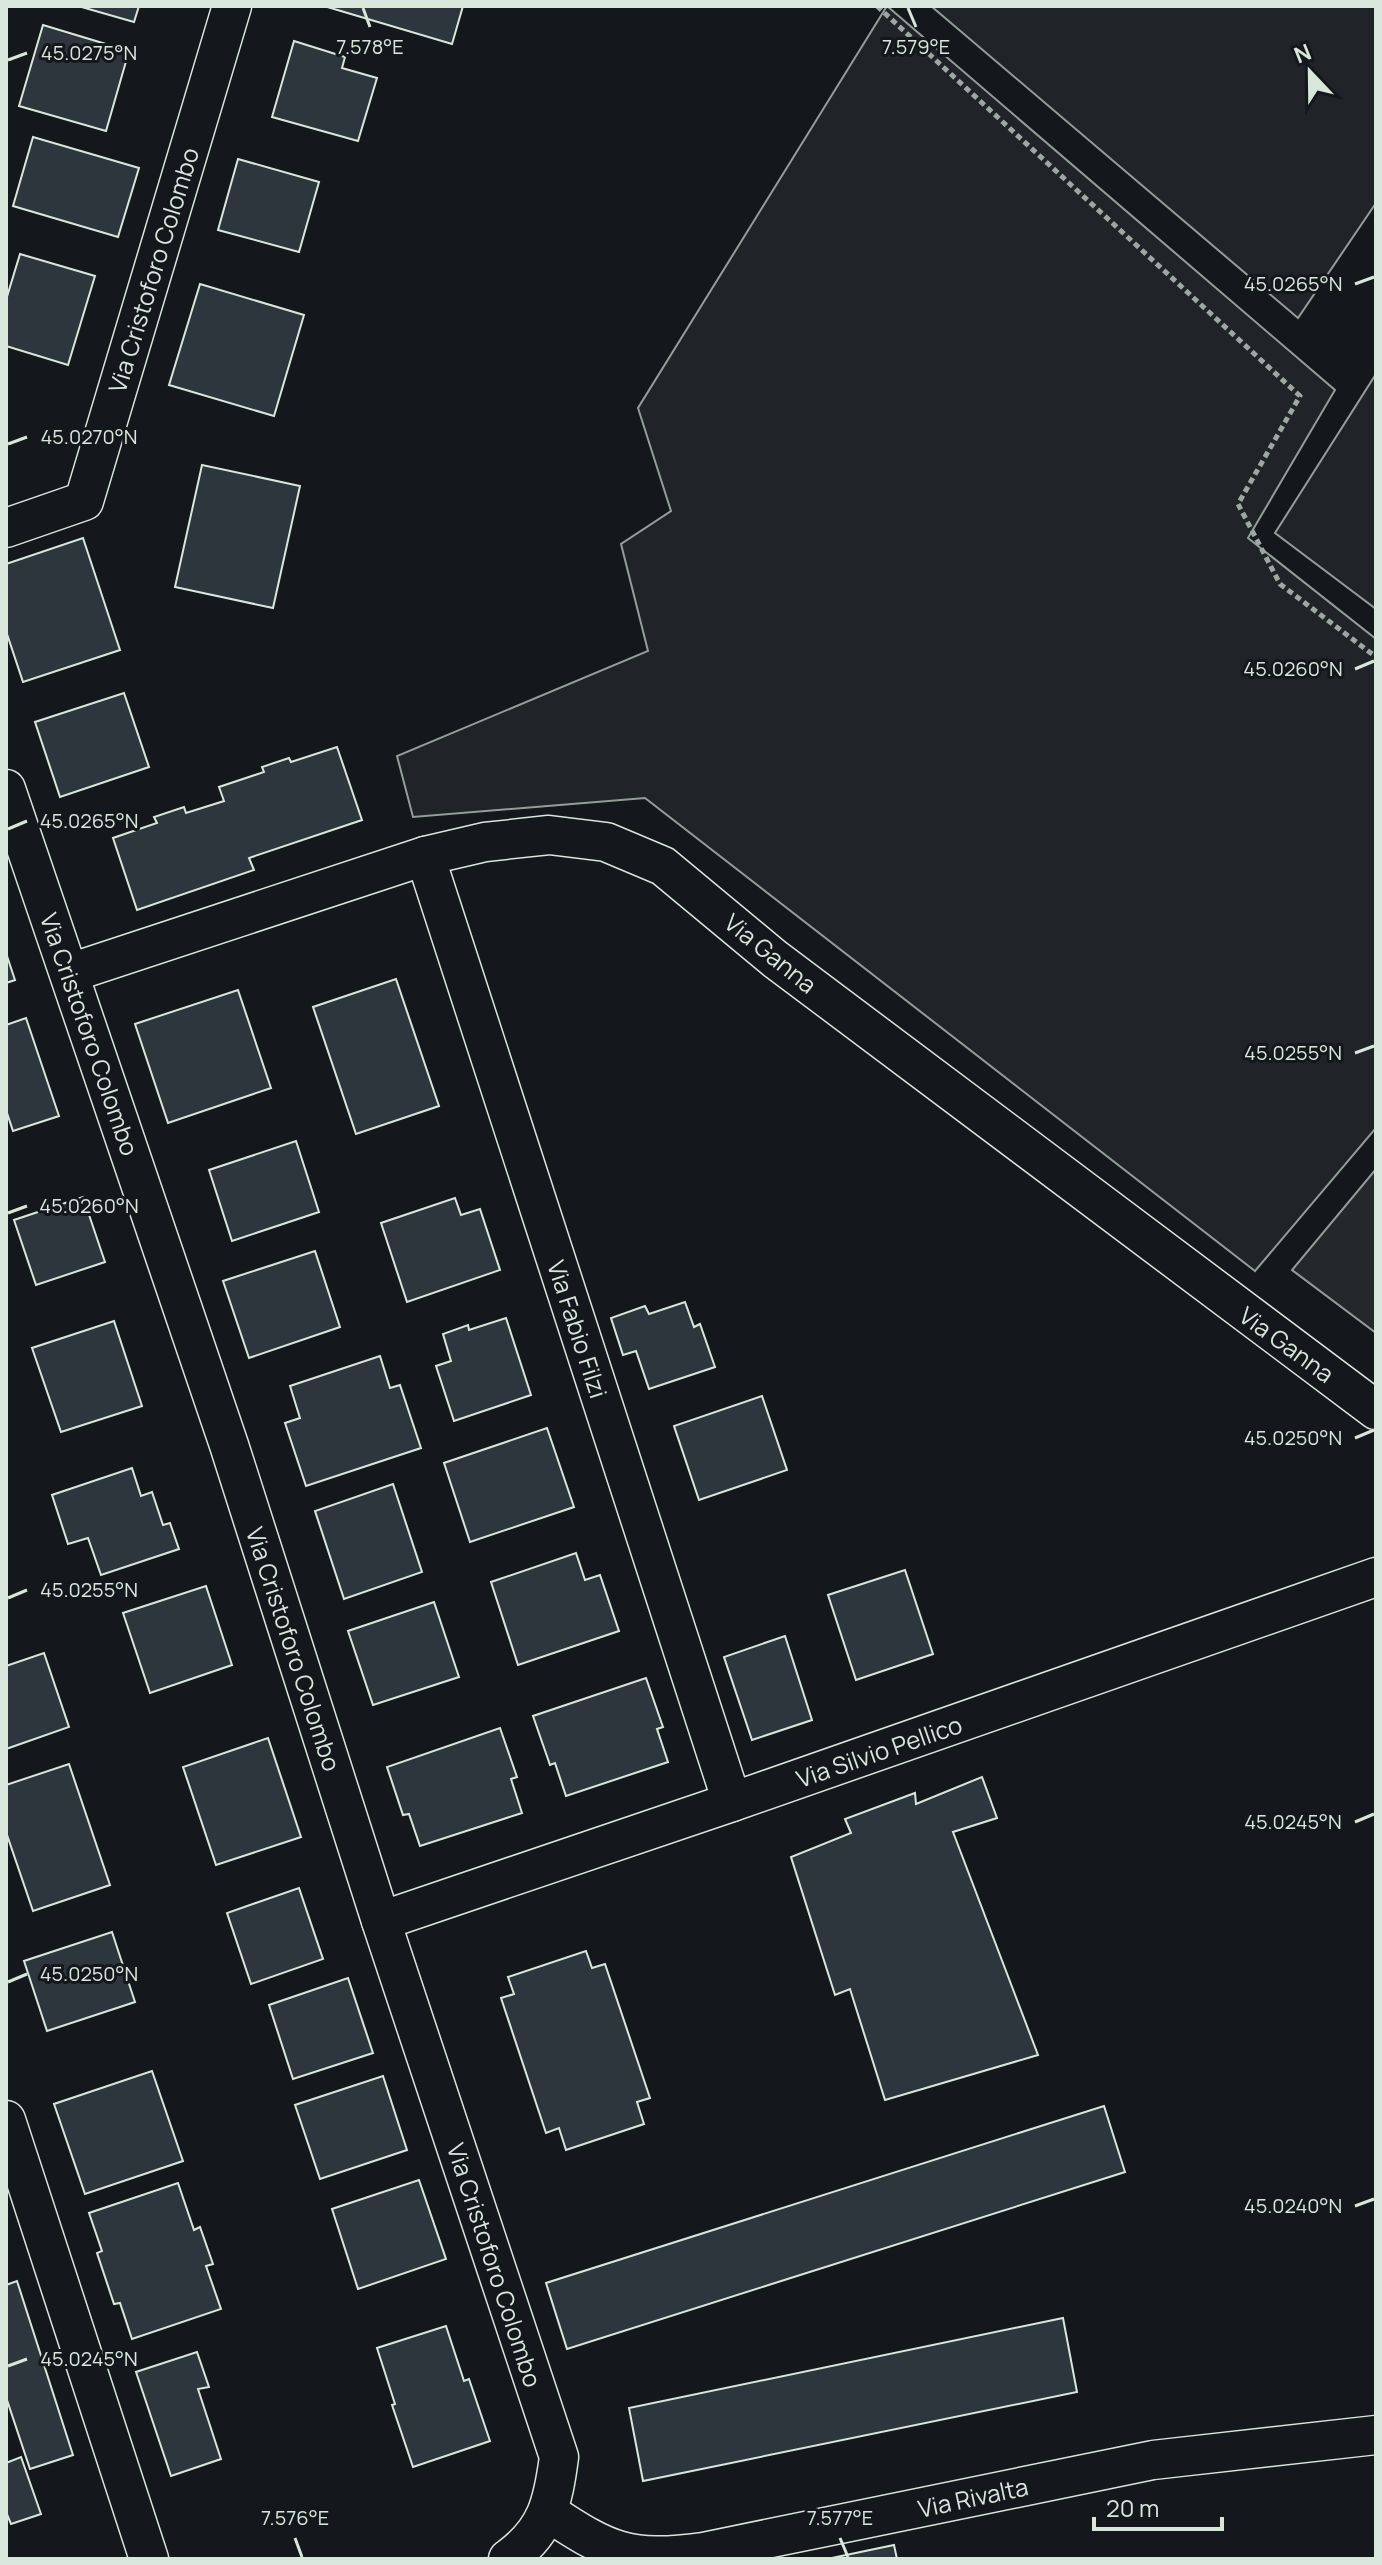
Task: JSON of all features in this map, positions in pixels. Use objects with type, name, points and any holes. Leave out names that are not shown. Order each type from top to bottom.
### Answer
[{"type":"street","name":"Via Cristoforo Colombo","points":[[6,528],[84,501],[232,6]]},
{"type":"street","name":"Via Cristoforo Colombo","points":[[6,789],[229,1445],[381,1921],[559,2457],[555,2493],[548,2512]]},
{"type":"street","name":"Via Ganna","points":[[70,973],[425,856],[485,842],[549,835],[606,842],[663,866],[775,959],[1376,1410]]},
{"type":"street","name":"Via Fabio Filzi","points":[[425,856],[732,1802]]},
{"type":"street","name":"Via Silvio Pellico","points":[[381,1921],[1376,1577]]},
{"type":"street","points":[[6,2120],[149,2559]]},
{"type":"street","name":"Via Rivalta","points":[[548,2512],[594,2542],[618,2551],[668,2557],[703,2556],[1153,2460],[1376,2435]]},
{"type":"street","points":[[508,2559],[530,2541],[548,2512]]},
{"type":"path","points":[[877,6],[1300,396],[1238,504],[1280,584],[1376,657]]},
{"type":"shaded area","points":[[887,6],[1335,390],[1248,538],[1376,639],[1376,1128],[1255,1271],[645,798],[413,817],[397,756],[648,651],[621,544],[671,511],[638,408]]},
{"type":"shaded area","points":[[931,6],[1376,6],[1376,203],[1298,318]]},
{"type":"shaded area","points":[[1376,374],[1376,609],[1275,533]]},
{"type":"shaded area","points":[[1376,1169],[1376,1333],[1292,1270]]},
{"type":"building","points":[[78,6],[139,6],[134,22]]},
{"type":"building","points":[[324,6],[463,6],[452,44]]},
{"type":"building","points":[[43,25],[129,51],[106,131],[19,106]]},
{"type":"building","points":[[294,41],[345,57],[342,68],[377,78],[358,141],[272,117]]},
{"type":"building","points":[[33,137],[139,168],[118,237],[13,206]]},
{"type":"building","points":[[238,159],[319,182],[299,252],[218,230]]},
{"type":"building","points":[[20,254],[95,276],[68,365],[6,346],[6,300]]},
{"type":"building","points":[[200,284],[304,315],[274,416],[169,385]]},
{"type":"building","points":[[202,465],[300,486],[273,608],[175,587]]},
{"type":"building","points":[[83,538],[120,650],[23,682],[6,631],[6,564]]},
{"type":"building","points":[[124,693],[149,767],[60,797],[35,722]]},
{"type":"building","points":[[337,747],[362,820],[249,858],[254,870],[137,910],[113,838],[157,823],[154,817],[184,807],[186,813],[224,801],[219,787],[264,772],[262,767],[289,758],[291,762]]},
{"type":"building","points":[[6,953],[15,980],[6,983]]},
{"type":"building","points":[[396,979],[439,1106],[356,1134],[313,1007]]},
{"type":"building","points":[[238,990],[271,1088],[168,1123],[135,1024]]},
{"type":"building","points":[[26,1018],[59,1116],[13,1131],[6,1110],[6,1025]]},
{"type":"building","points":[[296,1141],[319,1212],[232,1241],[209,1170]]},
{"type":"building","points":[[83,1197],[105,1262],[36,1285],[14,1220]]},
{"type":"building","points":[[455,1198],[461,1215],[480,1209],[500,1270],[407,1302],[381,1223]]},
{"type":"building","points":[[315,1251],[340,1327],[249,1358],[223,1281]]},
{"type":"building","points":[[685,1302],[694,1327],[700,1324],[715,1367],[649,1389],[636,1351],[623,1355],[611,1318],[645,1306],[649,1314]]},
{"type":"building","points":[[506,1318],[531,1395],[454,1421],[436,1366],[451,1361],[443,1334],[468,1325],[469,1330]]},
{"type":"building","points":[[114,1321],[142,1406],[61,1432],[32,1348]]},
{"type":"building","points":[[380,1356],[390,1388],[400,1385],[421,1448],[306,1486],[285,1423],[300,1418],[290,1386]]},
{"type":"building","points":[[762,1396],[787,1470],[699,1500],[674,1426]]},
{"type":"building","points":[[547,1428],[574,1507],[470,1542],[444,1463]]},
{"type":"building","points":[[132,1468],[141,1496],[152,1492],[163,1525],[170,1523],[179,1549],[101,1575],[88,1538],[68,1544],[52,1495]]},
{"type":"building","points":[[393,1484],[422,1572],[344,1599],[315,1511]]},
{"type":"building","points":[[576,1553],[585,1580],[600,1575],[619,1631],[518,1665],[491,1582]]},
{"type":"building","points":[[905,1570],[933,1654],[856,1680],[828,1595]]},
{"type":"building","points":[[206,1586],[232,1665],[150,1693],[123,1613]]},
{"type":"building","points":[[434,1602],[459,1677],[373,1705],[348,1631]]},
{"type":"building","points":[[785,1636],[812,1720],[752,1740],[724,1657]]},
{"type":"building","points":[[44,1653],[69,1727],[6,1749],[6,1666]]},
{"type":"building","points":[[646,1678],[663,1727],[657,1729],[668,1762],[566,1796],[555,1763],[550,1765],[533,1716]]},
{"type":"building","points":[[500,1728],[517,1777],[511,1779],[522,1813],[420,1846],[409,1814],[403,1815],[387,1767]]},
{"type":"building","points":[[268,1738],[301,1837],[216,1865],[183,1767]]},
{"type":"building","points":[[69,1764],[110,1885],[33,1911],[6,1832],[6,1785]]},
{"type":"building","points":[[982,1777],[997,1818],[953,1832],[1038,2055],[885,2100],[850,1989],[835,1995],[791,1857],[851,1833],[845,1819],[915,1793],[916,1804]]},
{"type":"building","points":[[299,1888],[323,1959],[251,1984],[227,1913]]},
{"type":"building","points":[[112,1932],[135,2002],[47,2031],[24,1961]]},
{"type":"building","points":[[586,1951],[592,1968],[605,1964],[650,2098],[637,2102],[644,2124],[566,2150],[559,2128],[546,2133],[501,1998],[514,1994],[508,1977]]},
{"type":"building","points":[[348,1978],[373,2053],[293,2079],[269,2005]]},
{"type":"building","points":[[152,2071],[183,2161],[85,2194],[54,2104]]},
{"type":"building","points":[[383,2076],[407,2150],[320,2179],[295,2105]]},
{"type":"building","points":[[1104,2106],[1125,2172],[567,2349],[546,2283]]},
{"type":"building","points":[[419,2180],[446,2259],[358,2289],[332,2209]]},
{"type":"building","points":[[178,2183],[194,2230],[200,2227],[213,2264],[206,2266],[221,2309],[132,2339],[120,2303],[114,2304],[97,2253],[102,2251],[89,2213]]},
{"type":"building","points":[[17,2281],[73,2455],[30,2469],[6,2397],[6,2285]]},
{"type":"building","points":[[1063,2318],[1077,2392],[643,2481],[629,2408]]},
{"type":"building","points":[[446,2326],[464,2381],[469,2379],[490,2441],[413,2467],[377,2348]]},
{"type":"building","points":[[197,2352],[209,2387],[198,2389],[221,2459],[171,2476],[136,2372]]},
{"type":"building","points":[[21,2457],[41,2514],[11,2524],[6,2512],[6,2463]]},
{"type":"building","points":[[894,2545],[897,2559],[827,2559]]}]
